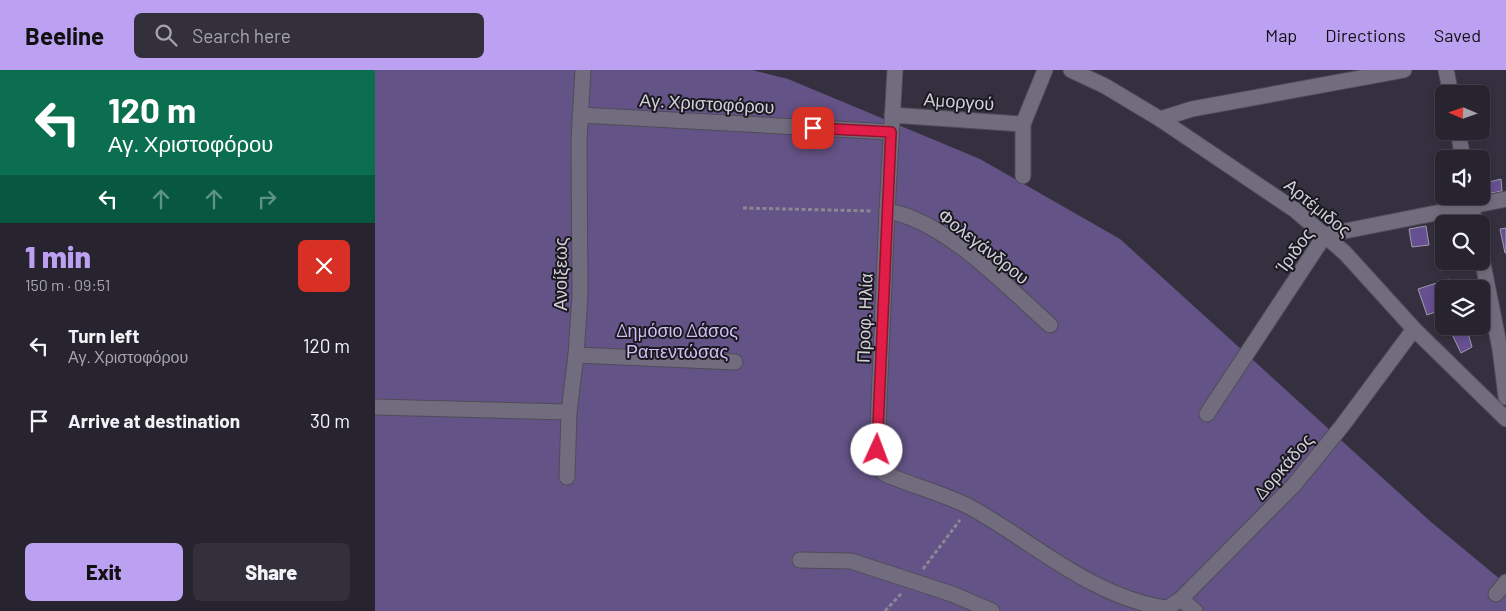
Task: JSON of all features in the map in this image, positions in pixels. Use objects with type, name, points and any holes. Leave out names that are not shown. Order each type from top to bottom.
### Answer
[{"type":"street","name":"Ανοίξεως","points":[[567,477],[569,412],[576,355],[580,296],[578,183],[583,70]]},
{"type":"street","name":"Προφ. Ηλία","points":[[895,70],[877,450],[879,468],[885,474],[932,490],[970,508]]},
{"type":"street","points":[[1023,176],[1023,124],[1045,70]]},
{"type":"street","name":"Αρτέμιδος","points":[[1071,70],[1105,86],[1160,119],[1295,210],[1325,235],[1414,329],[1506,419]]},
{"type":"street","points":[[1160,119],[1193,109],[1403,70]]},
{"type":"street","points":[[1446,70],[1449,85]]},
{"type":"street","name":"Αγ. Χριστοφόρου","points":[[580,115],[891,132]]},
{"type":"street","name":"Αμοργού","points":[[892,115],[1023,124]]},
{"type":"street","name":"Ίριδος","points":[[1490,200],[1506,199]]},
{"type":"street","name":"Ίριδος","points":[[1207,414],[1325,235],[1454,205]]},
{"type":"street","name":"Φολεγάνδρου","points":[[887,211],[905,214],[938,231],[1050,325]]},
{"type":"street","points":[[1485,270],[1503,349],[1506,397]]},
{"type":"street","name":"Δορκάδος","points":[[1163,610],[1181,598],[1293,485],[1342,426],[1414,329]]},
{"type":"street","points":[[576,355],[735,362]]},
{"type":"street","points":[[375,407],[569,412]]},
{"type":"street","points":[[970,508],[1073,574],[1121,598],[1135,608],[1163,610]]},
{"type":"street","points":[[800,560],[851,561],[914,581],[992,611]]},
{"type":"street","points":[[1181,598],[1195,611]]},
{"type":"path","points":[[743,208],[887,211]]},
{"type":"path","points":[[885,611],[914,581],[970,508]]},
{"type":"green space","name":"Δημόσιο Δάσος Ραπεντώσας","points":[[375,70],[752,70],[788,79],[980,159],[1120,239],[1431,522],[1506,584],[1506,611],[375,611]]},
{"type":"building","points":[[1501,179],[1502,191],[1490,193],[1490,182]]},
{"type":"building","points":[[1426,226],[1429,245],[1412,247],[1409,229]]},
{"type":"building","points":[[1506,228],[1506,253],[1505,253],[1500,229]]},
{"type":"building","points":[[1435,284],[1435,312],[1427,315],[1418,289]]},
{"type":"building","points":[[1452,335],[1469,335],[1472,347],[1461,353]]},
{"type":"route","points":[[813,128],[891,132],[877,450]]}]
